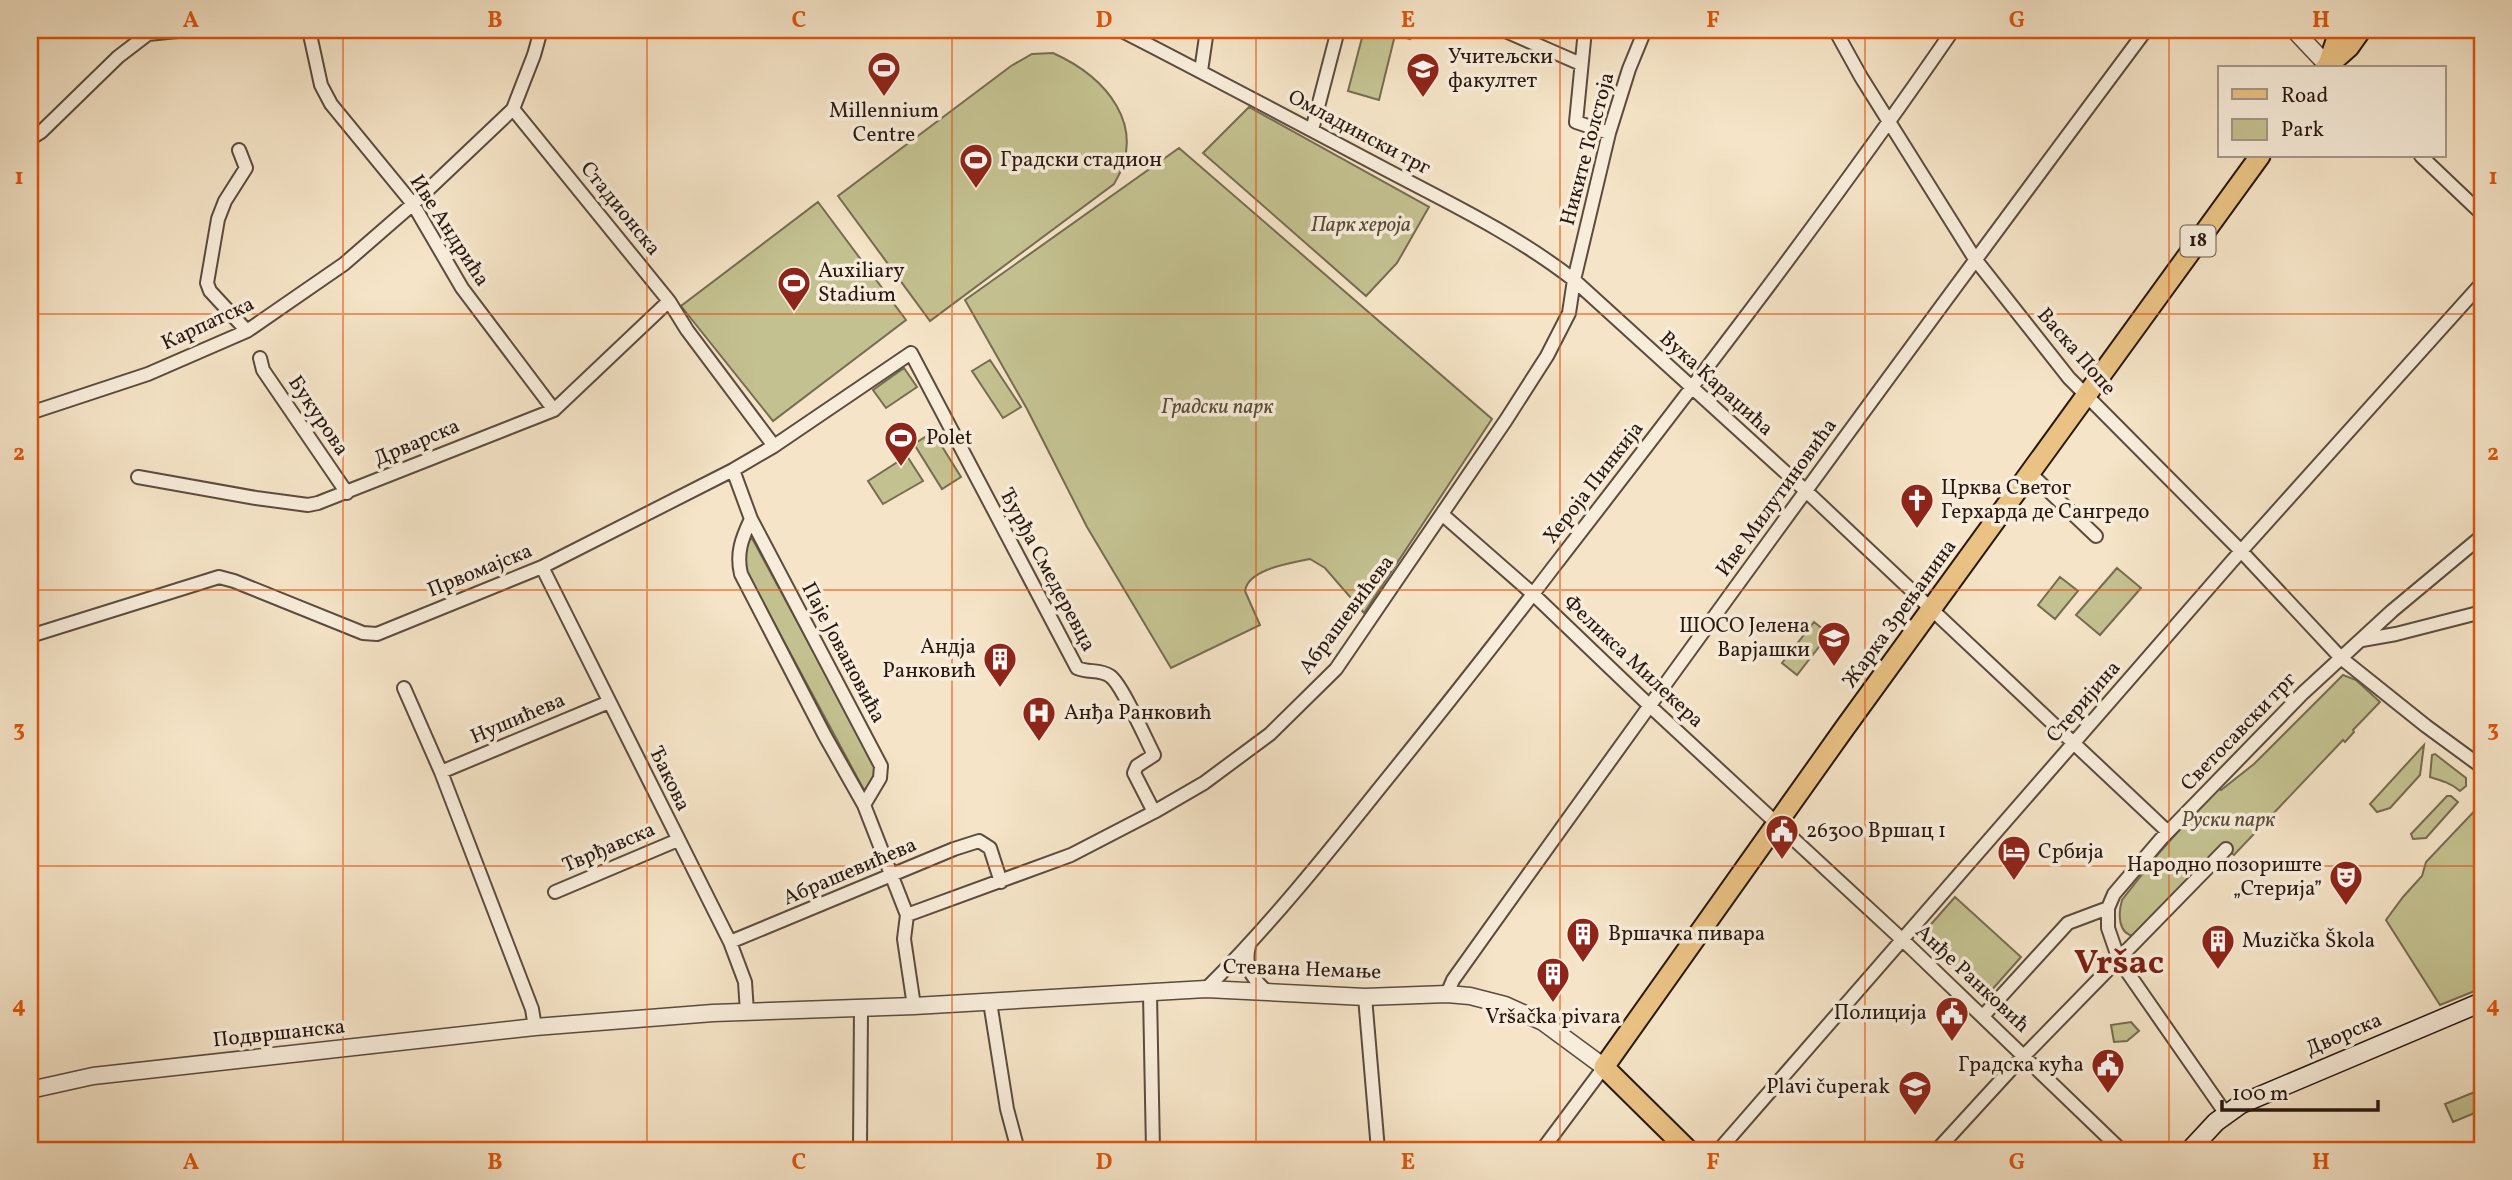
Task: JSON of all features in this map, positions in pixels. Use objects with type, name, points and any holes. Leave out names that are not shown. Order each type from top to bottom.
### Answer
[{"type":"main road","points":[[2327,66],[2337,38],[2343,30]]},
{"type":"main road","points":[[2328,66],[2349,47],[2361,30]]},
{"type":"main road","name":"Жарка Зрењанина","points":[[1604,1066],[1777,822],[2259,158]]},
{"type":"main road","name":"Дворска","points":[[2190,1150],[2226,1114],[2241,1104],[2482,1002]]},
{"type":"main road","name":"Стевана Немање","points":[[1604,1066],[1688,1150]]},
{"type":"street","points":[[30,148],[35,136],[118,57],[148,34],[187,30]]},
{"type":"street","name":"Иве Андрића","points":[[309,30],[325,95],[413,204],[462,288],[554,410]]},
{"type":"street","points":[[413,204],[513,109],[541,30]]},
{"type":"street","name":"Омладински трг","points":[[1120,30],[1537,251],[1574,280]]},
{"type":"street","points":[[1201,71],[1207,30]]},
{"type":"street","points":[[1312,130],[1338,30]]},
{"type":"street","points":[[1503,30],[1581,64]]},
{"type":"street","points":[[1585,30],[1576,122],[1609,133]]},
{"type":"street","name":"Никите Толстоја","points":[[1574,280],[1609,133],[1629,69],[1645,30]]},
{"type":"street","name":"Васка Попе","points":[[1835,30],[1861,77],[1975,259],[2036,338],[2086,395],[2241,551],[2341,658]]},
{"type":"street","name":"Хероја Пинкија","points":[[1206,989],[1250,946],[1317,866],[1533,594],[1692,388],[1889,122],[1953,30]]},
{"type":"street","name":"Иве Милутиновића","points":[[1447,994],[1453,980],[1806,491],[2146,30]]},
{"type":"street","points":[[2294,30],[2326,66]]},
{"type":"street","name":"Стадионска","points":[[513,109],[669,301],[687,330],[774,446]]},
{"type":"street","points":[[239,150],[246,168],[225,201],[218,219],[207,284],[247,331]]},
{"type":"street","points":[[2423,158],[2482,214]]},
{"type":"street","name":"Карпатска","points":[[30,413],[148,374],[247,331],[344,264],[413,204]]},
{"type":"street","name":"Вука Караџића","points":[[1574,280],[1806,491],[2168,832]]},
{"type":"street","name":"Абрашевићева","points":[[907,915],[1071,855],[1154,812],[1204,783],[1252,748],[1320,686],[1350,650],[1443,515],[1547,356],[1569,313],[1574,280]]},
{"type":"street","name":"Стеријина","points":[[1719,1150],[2241,551],[2482,283]]},
{"type":"street","name":"Дрварска","points":[[138,477],[308,505],[347,493],[462,444],[554,410],[669,301]]},
{"type":"street","name":"Првомајска","points":[[30,636],[219,577],[363,634],[373,634],[542,567],[733,470],[774,446],[911,353]]},
{"type":"street","name":"Ђурђа Смедеревца","points":[[911,353],[1077,668],[1110,676],[1135,718],[1154,755],[1138,766],[1134,773],[1154,812]]},
{"type":"street","name":"Букурова","points":[[260,358],[263,370],[347,493]]},
{"type":"street","name":"Паје Јовановића","points":[[733,470],[751,519],[881,766],[880,778],[864,805]]},
{"type":"street","points":[[2030,472],[2096,536]]},
{"type":"street","name":"Феликса Милекера","points":[[1443,515],[1533,594],[1650,707],[1795,839]]},
{"type":"street","points":[[751,519],[740,544],[741,574],[864,805],[907,915],[904,939],[914,1006]]},
{"type":"street","name":"Светосавски трг","points":[[2108,908],[2114,894],[2168,832],[2303,693],[2392,611],[2482,536]]},
{"type":"street","name":"Ђакова","points":[[542,567],[730,942],[745,982],[747,1012]]},
{"type":"street","points":[[2362,640],[2482,612]]},
{"type":"street","points":[[2341,658],[2482,767]]},
{"type":"street","points":[[404,688],[441,772],[532,1009],[535,1027]]},
{"type":"street","name":"Нушићева","points":[[441,772],[609,702]]},
{"type":"street","name":"Анђе Ранковић","points":[[1795,839],[2025,1055],[2121,1150]]},
{"type":"street","name":"Тврђавска","points":[[555,892],[678,840]]},
{"type":"street","name":"Абрашевићева","points":[[730,942],[979,841],[990,848],[1001,882]]},
{"type":"street","points":[[1937,1150],[2025,1055],[2226,849]]},
{"type":"street","points":[[1983,1016],[2068,923],[2108,908],[2108,928],[2119,960],[2226,1114]]},
{"type":"street","points":[[1250,946],[1246,962],[1248,969],[1266,991]]},
{"type":"street","points":[[745,982],[761,1004],[779,1010]]},
{"type":"street","name":"Стевана Немање","points":[[861,1007],[1206,989],[1365,997],[1447,994],[1488,999],[1519,1010],[1543,1022],[1604,1066]]},
{"type":"street","points":[[1150,994],[1153,1150]]},
{"type":"street","points":[[1365,997],[1378,1150]]},
{"type":"street","points":[[990,1002],[1007,1109],[1018,1150]]},
{"type":"street","points":[[860,1150],[861,1007]]},
{"type":"street","name":"Подвршанска","points":[[30,1090],[93,1076],[535,1027],[861,1007]]},
{"type":"street","points":[[1542,1150],[1604,1066]]},
{"type":"green space","points":[[1364,30],[1413,30],[1410,39],[1395,35],[1379,100],[1348,91]]},
{"type":"green space","name":"Градски стадион","points":[[1053,53],[1090,75],[1116,106],[1124,123],[1127,142],[1124,163],[1114,184],[930,321],[838,196],[1011,66],[1032,54]]},
{"type":"green space","name":"Парк хероја","points":[[1249,107],[1429,207],[1397,263],[1366,296],[1203,153]]},
{"type":"green space","name":"Градски парк","points":[[1179,148],[1492,419],[1364,613],[1325,568],[1310,559],[1282,565],[1254,577],[1245,591],[1260,625],[1171,668],[1087,527],[1027,409],[965,300]]},
{"type":"green space","name":"Auxiliary Stadium","points":[[818,202],[906,320],[773,421],[681,306]]},
{"type":"green space","points":[[990,360],[1021,407],[1003,418],[972,371]]},
{"type":"green space","points":[[904,368],[917,387],[886,408],[873,390]]},
{"type":"green space","points":[[933,432],[961,477],[942,489],[914,444]]},
{"type":"green space","name":"Polet","points":[[907,456],[923,481],[883,504],[868,481]]},
{"type":"green space","points":[[750,538],[874,764],[874,779],[864,790],[745,569],[743,547]]},
{"type":"green space","points":[[2117,568],[2141,588],[2100,635],[2076,615]]},
{"type":"green space","points":[[2060,577],[2078,591],[2055,619],[2038,605]]},
{"type":"green space","points":[[1814,622],[1829,634],[1797,675],[1782,663]]},
{"type":"green space","name":"Руски парк","points":[[2343,675],[2356,680],[2380,702],[2345,742],[2343,740],[2234,855],[2226,849],[2134,936],[2125,932],[2120,917],[2122,900],[2159,853],[2217,788],[2221,790],[2254,764]]},
{"type":"green space","points":[[2424,745],[2420,775],[2390,808],[2377,812],[2370,804]]},
{"type":"green space","points":[[2435,754],[2466,778],[2466,786],[2460,791],[2430,777],[2432,755]]},
{"type":"green space","points":[[2447,796],[2458,802],[2426,838],[2413,839],[2411,834]]},
{"type":"green space","points":[[2482,803],[2482,988],[2440,1005],[2386,920],[2422,876],[2426,862]]},
{"type":"green space","points":[[1955,897],[2021,957],[1990,992],[1979,992],[1924,943],[1925,931]]},
{"type":"green space","points":[[2131,1022],[2139,1031],[2127,1041],[2114,1042],[2111,1025]]},
{"type":"green space","points":[[2482,1089],[2482,1110],[2453,1122],[2445,1104]]},
{"type":"place","name":"Millennium Centre","points":[[884,98]]},
{"type":"place","name":"Учитељски факултет","points":[[1423,99]]},
{"type":"place","name":"Градски стадион","points":[[976,190]]},
{"type":"place","name":"Auxiliary Stadium","points":[[794,313]]},
{"type":"place","name":"Polet","points":[[901,468]]},
{"type":"place","name":"Црква Светог Герхарда де Сангредо","points":[[1917,530]]},
{"type":"place","name":"ШОСО Јелена Варјашки","points":[[1834,668]]},
{"type":"place","name":"Андја Ранковић","points":[[1000,689]]},
{"type":"place","name":"Анђа Ранковић","points":[[1039,743]]},
{"type":"place","name":"26300 Вршац 1","points":[[1782,861]]},
{"type":"place","name":"Србија","points":[[2014,882]]},
{"type":"place","name":"Народно позориште „Стерија”","points":[[2346,907]]},
{"type":"place","name":"Вршачка пивара","points":[[1583,964]]},
{"type":"place","name":"Muzička Škola","points":[[2218,971]]},
{"type":"place","name":"Vršačka pivara","points":[[1553,1004]]},
{"type":"place","name":"Полицијa","points":[[1952,1043]]},
{"type":"place","name":"Градска кућа","points":[[2108,1095]]},
{"type":"place","name":"Plavi čuperak","points":[[1915,1117]]},
{"type":"district","name":"Vršac","points":[[2119,964]]}]
